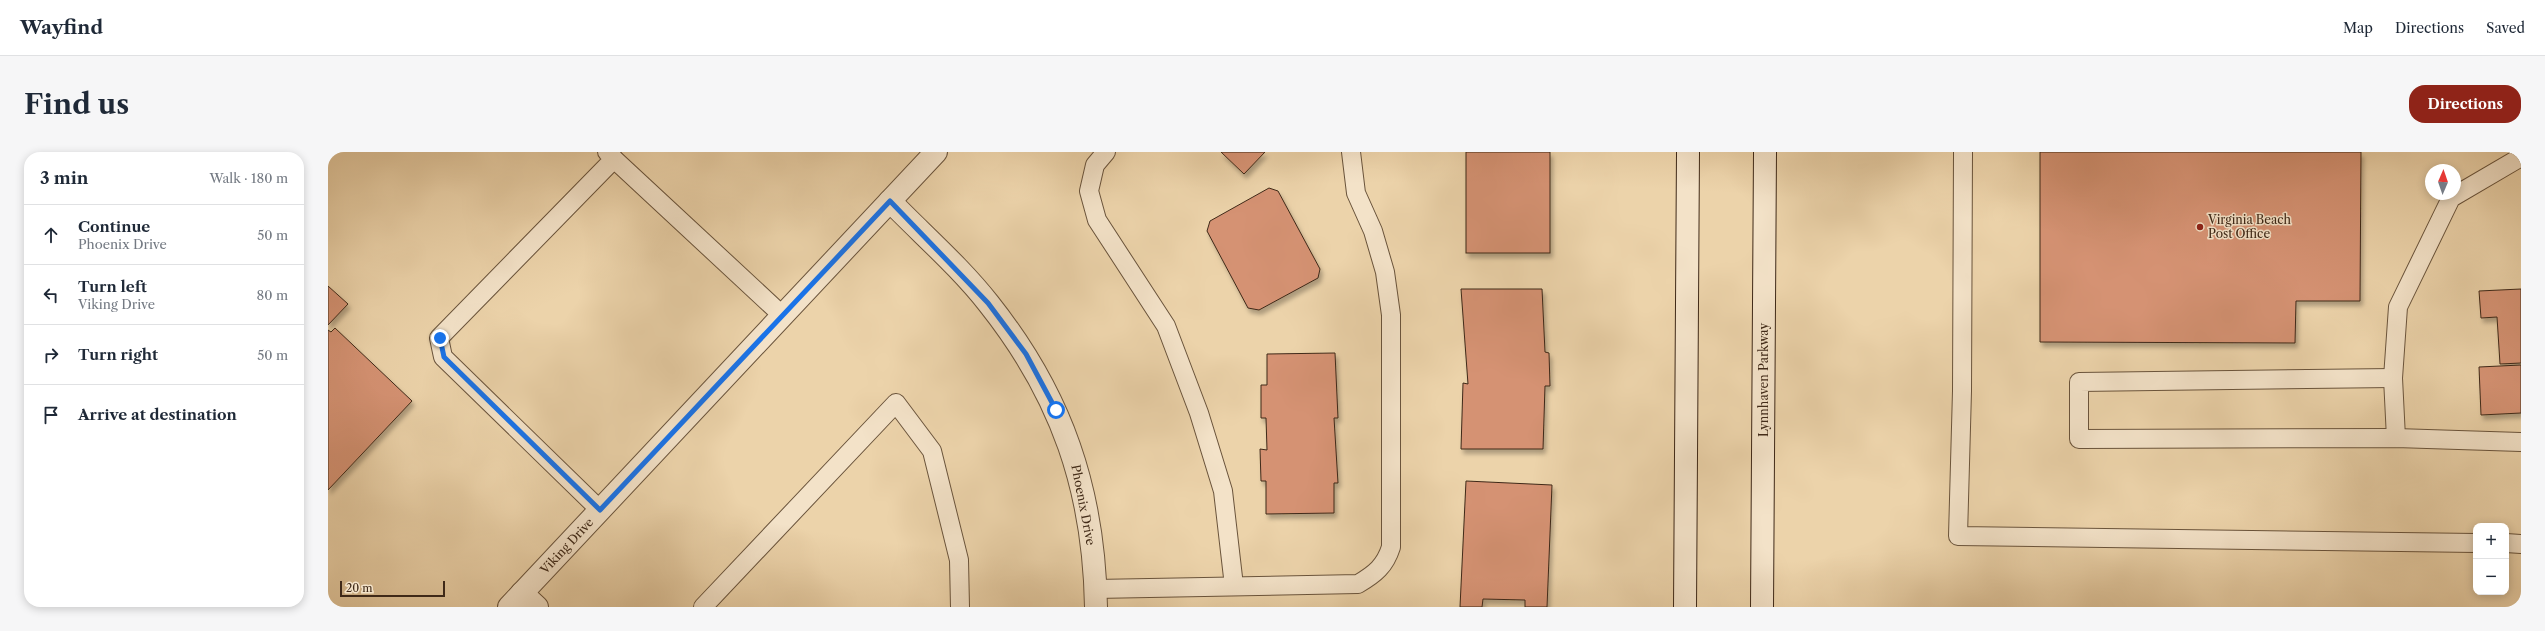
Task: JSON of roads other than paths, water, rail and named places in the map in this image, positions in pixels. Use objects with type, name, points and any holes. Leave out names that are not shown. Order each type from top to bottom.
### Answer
[{"type":"street","name":"Viking Drive","points":[[523,602],[600,510],[936,152]]},
{"type":"street","points":[[1685,607],[1688,152]]},
{"type":"street","name":"Lynnhaven Parkway","points":[[1762,607],[1765,152]]},
{"type":"street","name":"Phoenix Drive","points":[[890,201],[988,303],[1026,354],[1056,410],[1078,469],[1083,492],[1091,530],[1096,598]]},
{"type":"lane","points":[[1106,152],[1095,165],[1089,191],[1097,220],[1166,326],[1196,406],[1223,491],[1234,586]]},
{"type":"lane","points":[[1096,598],[1234,586],[1358,584],[1375,574],[1387,558],[1391,547],[1391,315],[1383,265],[1373,231],[1356,193],[1351,152]]},
{"type":"lane","points":[[1963,152],[1962,351],[1958,536],[2473,543]]},
{"type":"lane","points":[[600,510],[444,357],[440,338],[610,155],[783,316]]},
{"type":"lane","points":[[2396,438],[2393,378],[2398,307],[2451,198],[2521,157]]},
{"type":"lane","points":[[2393,378],[2079,382],[2079,439],[2396,438],[2521,442]]},
{"type":"lane","points":[[703,607],[896,403],[932,451],[959,560],[960,607]]},
{"type":"lane","points":[[2509,543],[2521,544]]},
{"type":"place","name":"Virginia Beach Post Office","points":[[2200,227]]}]
